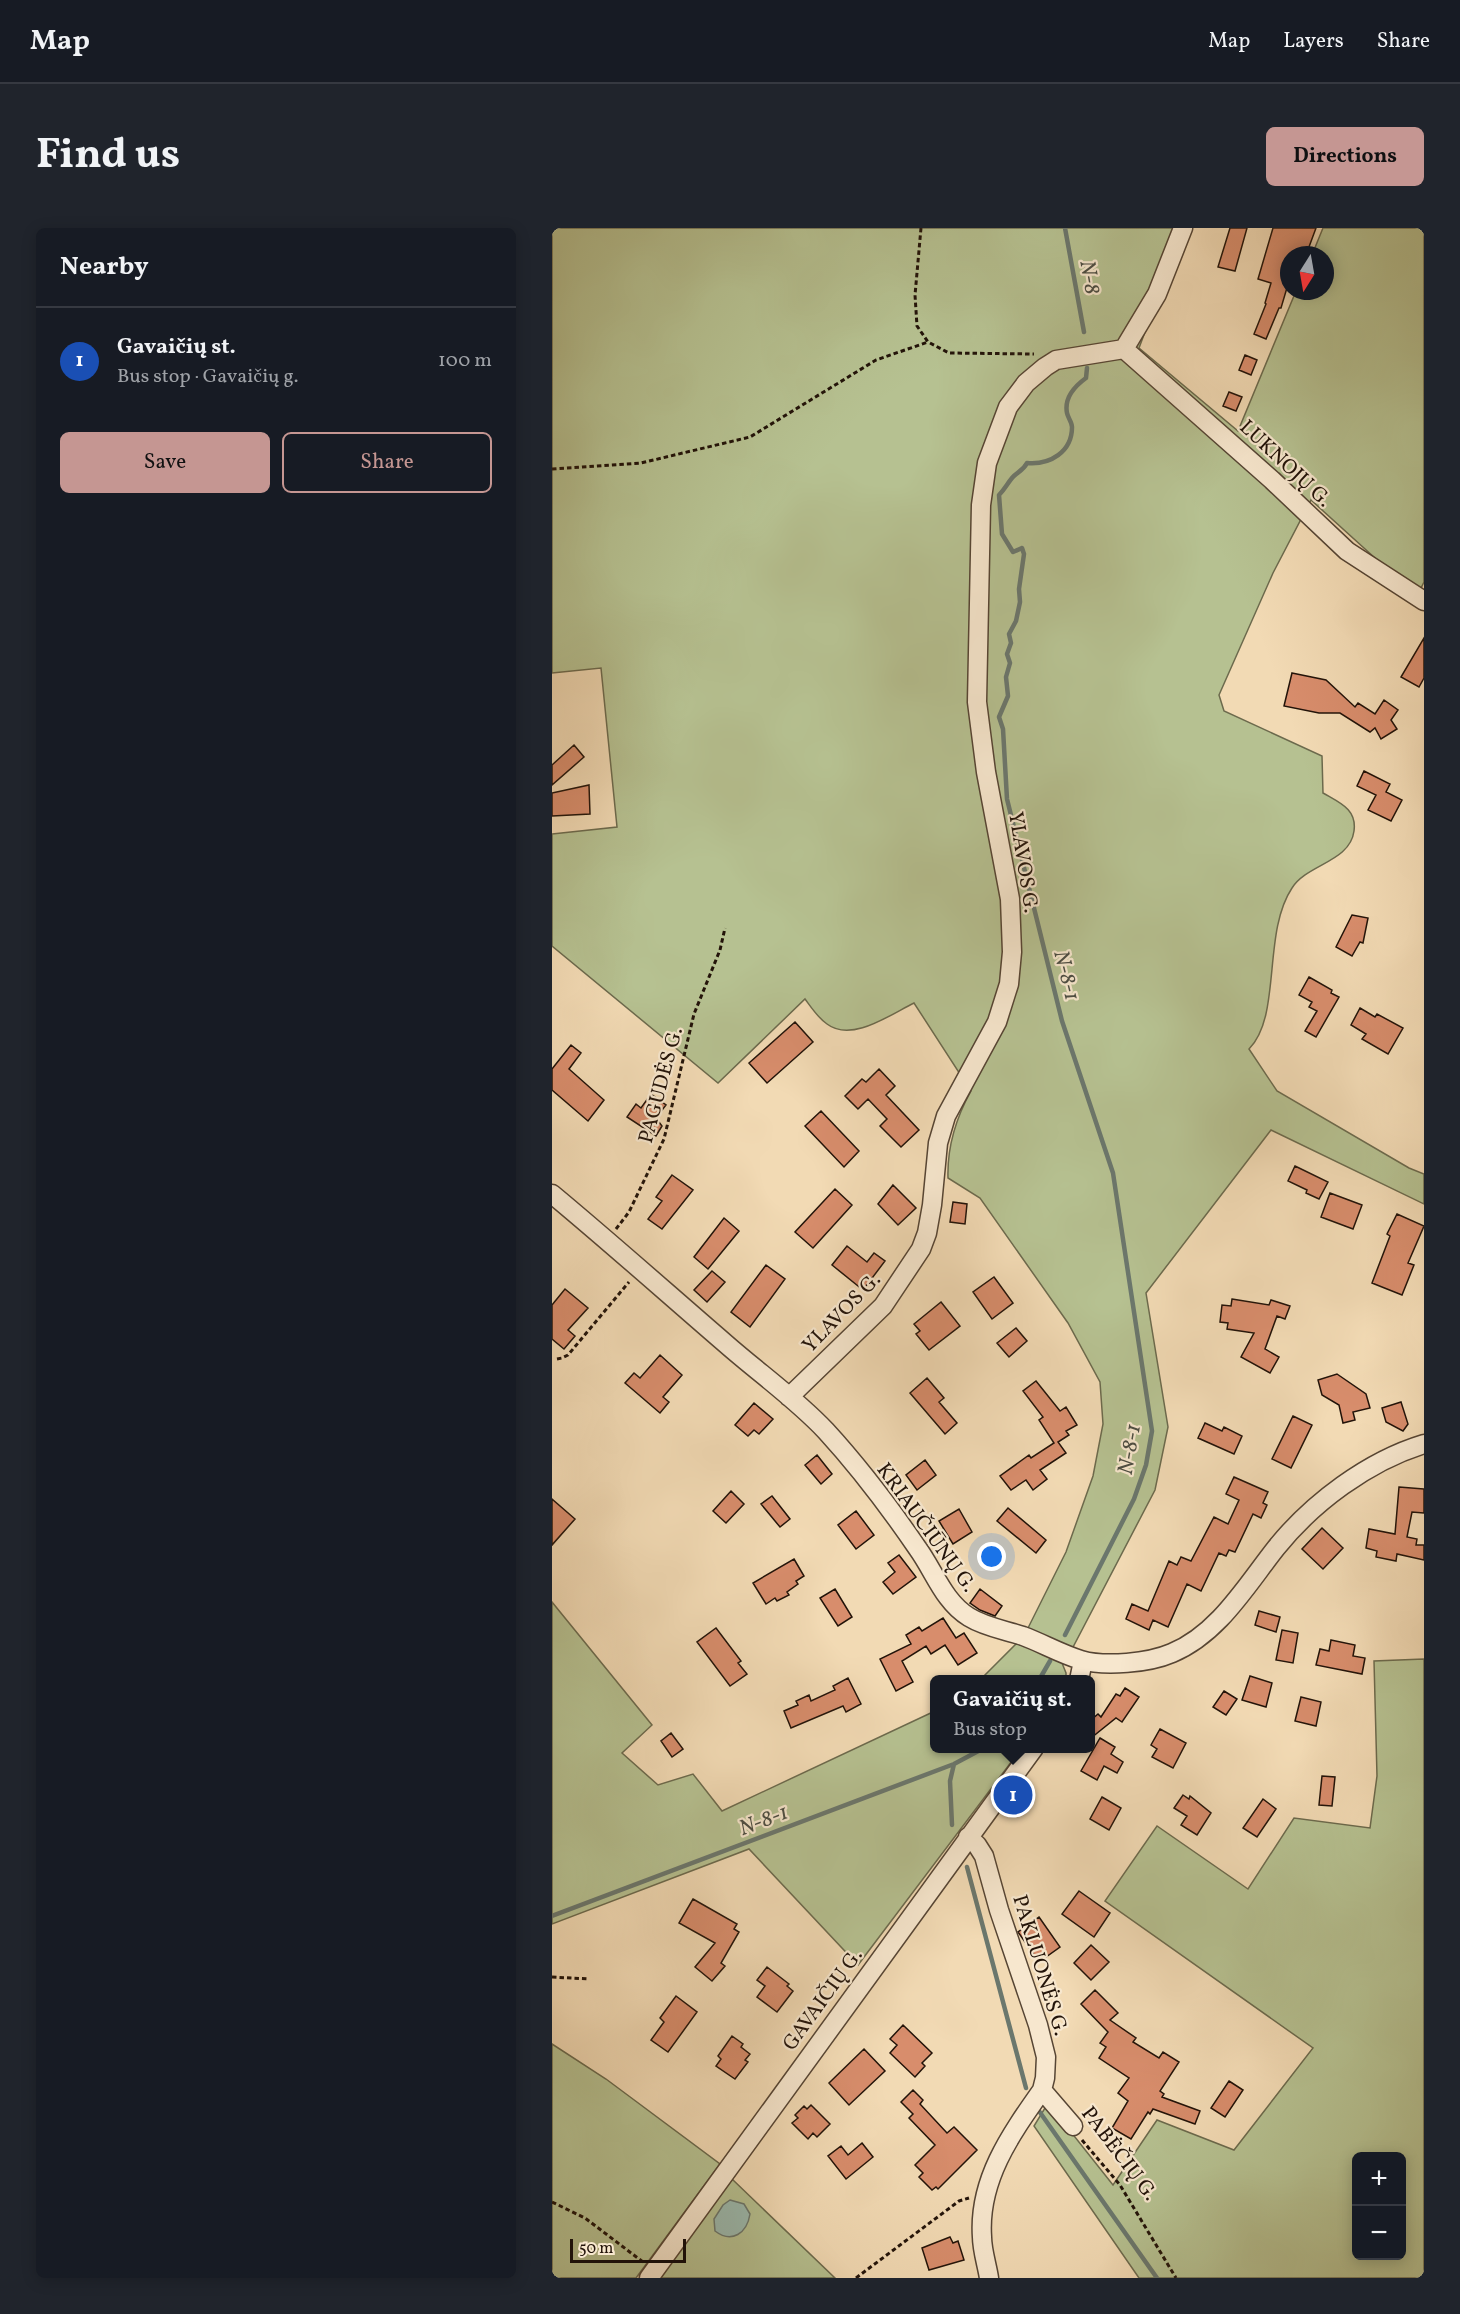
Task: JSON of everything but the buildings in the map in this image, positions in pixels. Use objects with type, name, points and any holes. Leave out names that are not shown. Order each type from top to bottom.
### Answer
[{"type":"street","points":[[1124,349],[1157,294],[1183,228]]},
{"type":"street","name":"YLAVOS G.","points":[[789,1397],[883,1306],[921,1249],[927,1233],[938,1143],[946,1116],[997,1022],[1009,984],[1012,952],[1010,899],[986,772],[977,702],[981,505],[987,463],[1008,408],[1026,383],[1056,360],[1124,349]]},
{"type":"street","name":"LUKNOJŲ G.","points":[[1124,349],[1272,480],[1347,551],[1424,601]]},
{"type":"street","name":"KRIAUČIŪNŲ G.","points":[[552,1194],[825,1430],[875,1490],[919,1550],[959,1611],[987,1626],[1019,1635],[1083,1661],[1107,1663],[1153,1660],[1192,1643],[1208,1630],[1244,1590],[1294,1527],[1317,1507],[1377,1463],[1424,1444]]},
{"type":"street","points":[[1080,1675],[1083,1661]]},
{"type":"street","name":"GAVAIČIŲ G.","points":[[651,2274],[1031,1753]]},
{"type":"street","name":"PAKLUONĖS G.","points":[[968,1837],[984,1856],[1046,2057],[1042,2090],[996,2162],[984,2198],[982,2237],[989,2278]]},
{"type":"street","name":"PABĖČIŲ G.","points":[[1042,2090],[1073,2126]]},
{"type":"path","points":[[921,228],[915,295],[917,326],[928,342],[949,353],[1028,353],[1048,355],[1056,360]]},
{"type":"path","points":[[552,469],[640,463],[750,437],[876,360],[928,342]]},
{"type":"path","name":"PAGUDĖS G.","points":[[607,1241],[629,1212],[664,1139],[694,1014],[720,950],[725,928]]},
{"type":"path","points":[[557,1359],[568,1355],[639,1269]]},
{"type":"path","points":[[552,1977],[589,1979]]},
{"type":"path","name":"PABĖČIŲ G.","points":[[1073,2126],[1088,2149],[1120,2185],[1176,2278]]},
{"type":"path","points":[[856,2278],[959,2201],[972,2197],[984,2198]]},
{"type":"path","points":[[552,2202],[585,2218],[651,2274]]},
{"type":"green space","points":[[552,228],[1184,228],[1139,348],[1238,431],[1292,300],[1334,300],[1334,246],[1316,246],[1323,228],[1424,228],[1424,582],[1419,592],[1386,568],[1311,500],[1273,573],[1219,695],[1224,711],[1322,756],[1323,793],[1346,808],[1353,817],[1354,823],[1351,841],[1345,850],[1299,880],[1283,906],[1277,928],[1265,1016],[1259,1034],[1249,1049],[1277,1091],[1409,1168],[1424,1174],[1424,1204],[1271,1130],[1146,1293],[1168,1427],[1155,1490],[1072,1649],[1027,1630],[1066,1552],[1093,1476],[1103,1424],[1100,1382],[1068,1323],[980,1198],[948,1178],[949,1155],[954,1133],[971,1091],[914,1003],[871,1025],[848,1030],[837,1029],[827,1024],[805,999],[718,1083],[552,946],[552,834],[617,827],[601,668],[552,673]]},
{"type":"green space","points":[[552,1602],[652,1725],[622,1753],[658,1785],[693,1774],[722,1811],[930,1713],[930,1753],[1018,1753],[858,1965],[749,1849],[552,1924]]},
{"type":"green space","points":[[1018,1642],[1062,1663],[1066,1673],[1066,1675],[985,1675]]},
{"type":"green space","points":[[1424,1659],[1424,2278],[1139,2278],[1034,2126],[1048,2103],[1113,2185],[1157,2120],[1234,2150],[1313,2048],[1105,1901],[1157,1826],[1248,1889],[1294,1818],[1370,1828],[1377,1776],[1374,1661]]},
{"type":"green space","points":[[552,2044],[606,2079],[720,2164],[636,2278],[552,2278]]},
{"type":"green space","points":[[732,2179],[835,2278],[660,2278]]},
{"type":"water","points":[[730,2200],[744,2204],[750,2214],[746,2226],[738,2234],[721,2235],[715,2231],[714,2219],[723,2205]]},
{"type":"waterway","name":"N-8","points":[[1065,228],[1084,332]]},
{"type":"waterway","name":"N-8-1","points":[[1065,1635],[1134,1499],[1146,1465],[1152,1431],[1113,1173],[1062,1021],[1007,799],[1003,729],[999,717],[1008,696],[1006,677],[1010,663],[1007,654],[1011,643],[1009,634],[1016,621],[1020,602],[1019,589],[1024,554],[1022,548],[1013,552],[1002,534],[999,495],[1027,463],[1044,462],[1064,450],[1071,436],[1072,427],[1067,413],[1067,402],[1074,389],[1086,378],[1087,368]]},
{"type":"waterway","name":"N-8-1","points":[[1042,1675],[1050,1661]]},
{"type":"waterway","name":"N-8-1","points":[[552,1916],[954,1764],[975,1753]]},
{"type":"waterway","points":[[952,1825],[950,1781],[954,1764]]},
{"type":"waterway","points":[[967,1867],[1026,2088]]},
{"type":"waterway","points":[[1039,2111],[1157,2278]]},
{"type":"place","name":"Gavaičių st.","points":[[1013,1795]]}]
